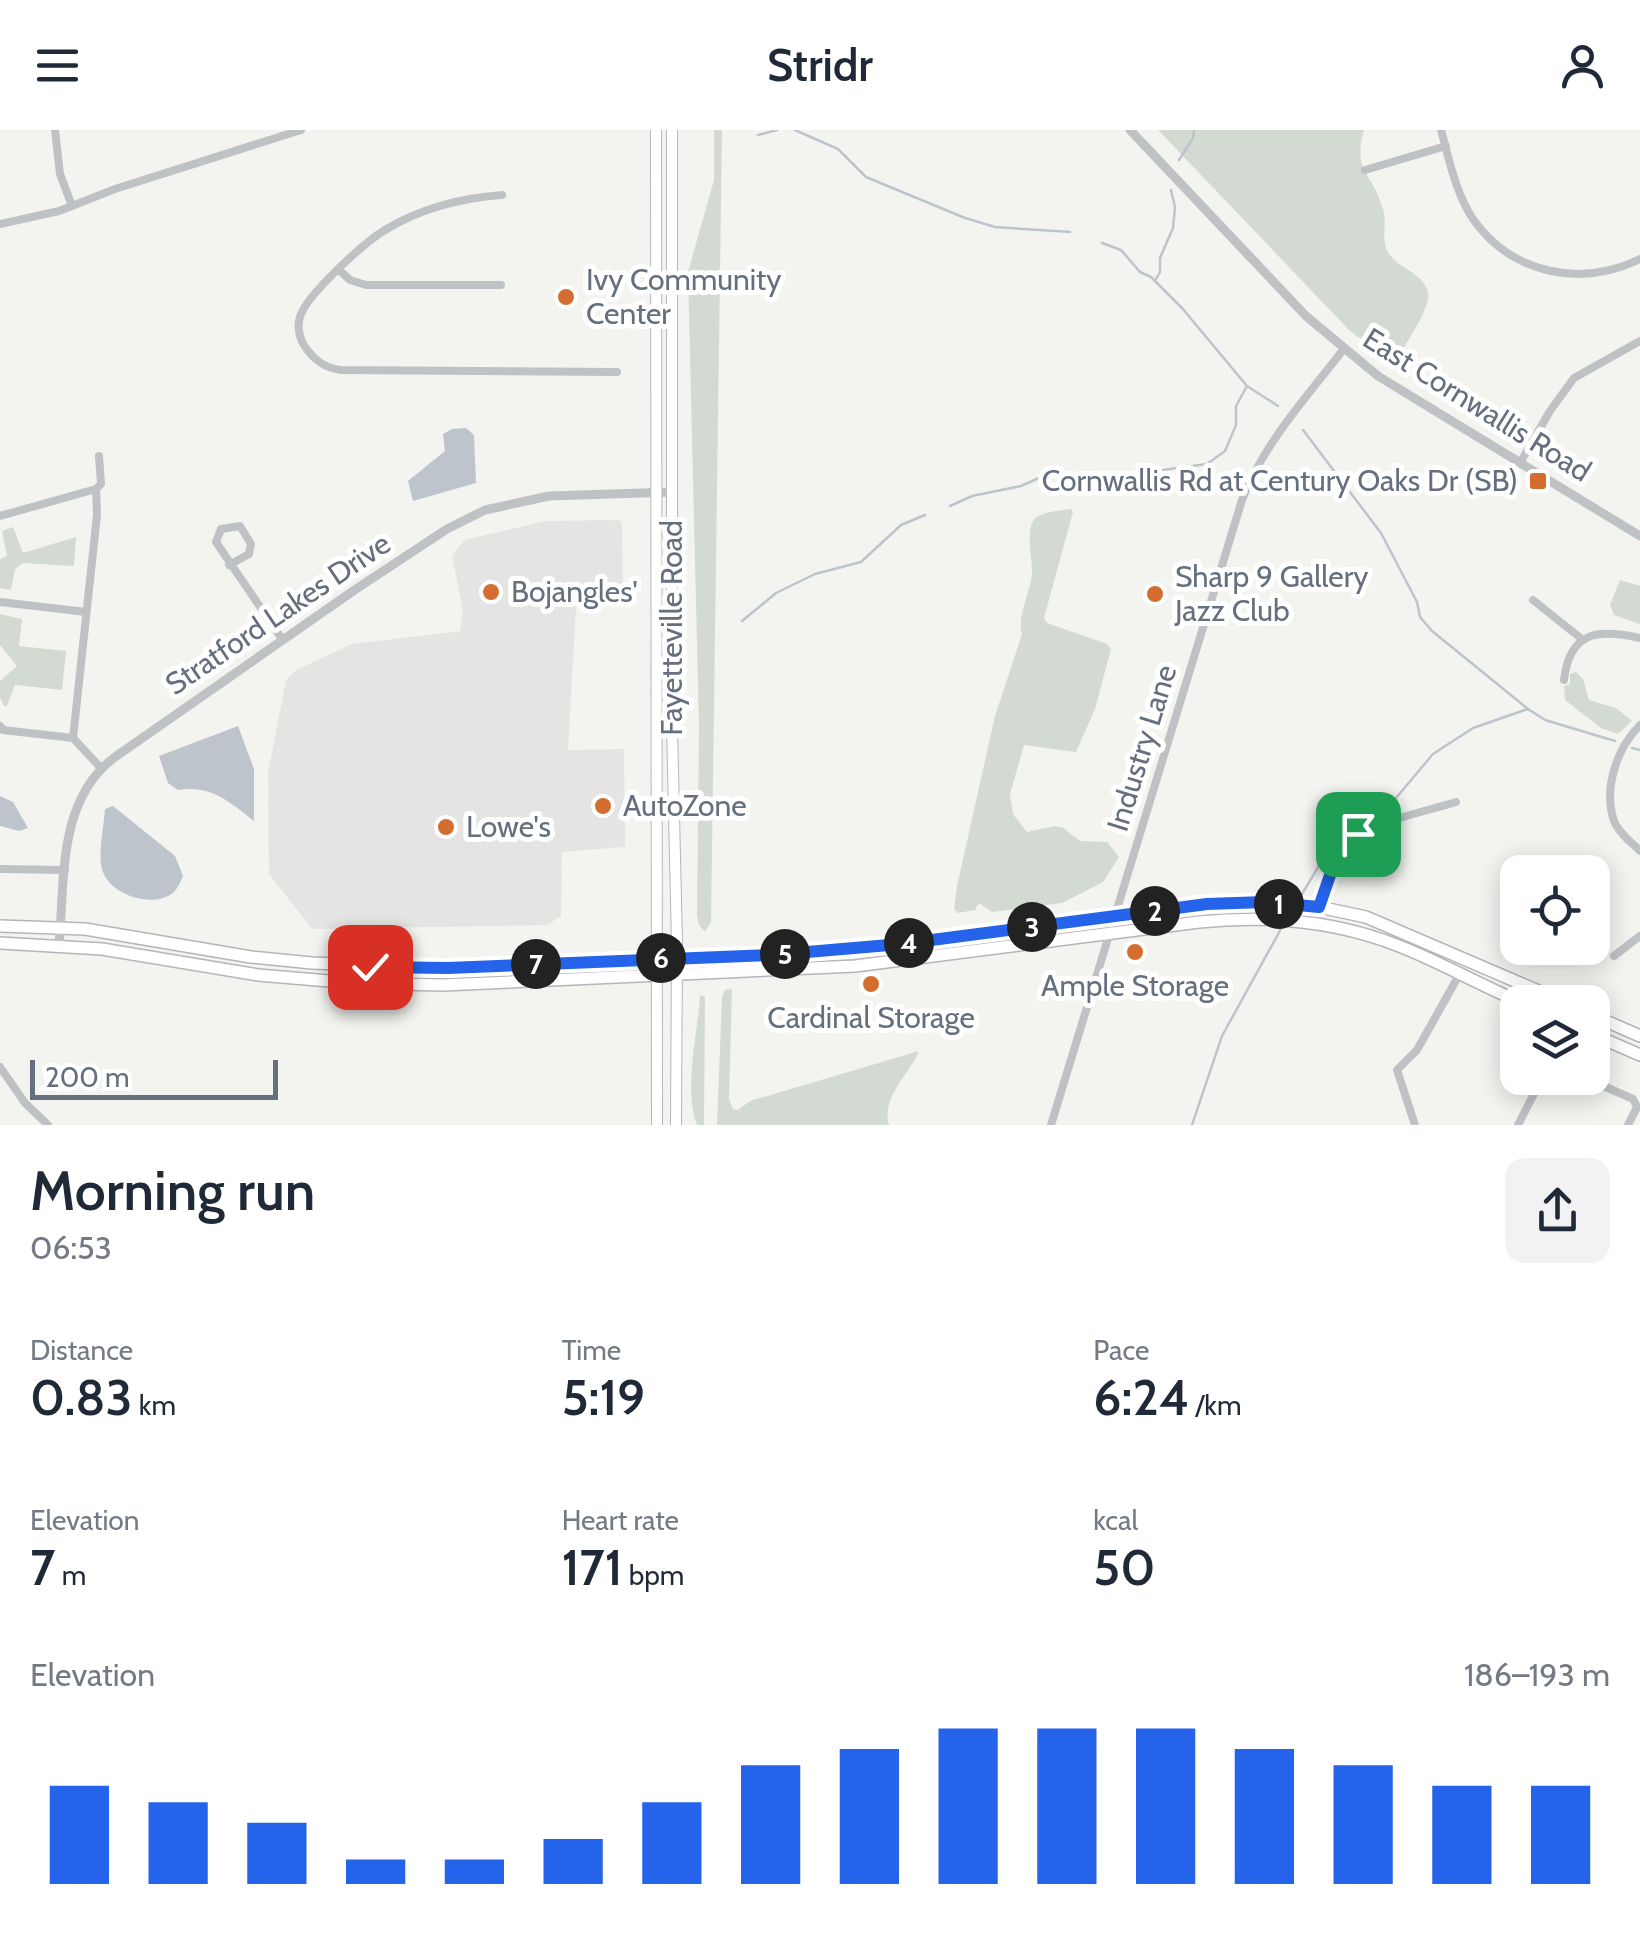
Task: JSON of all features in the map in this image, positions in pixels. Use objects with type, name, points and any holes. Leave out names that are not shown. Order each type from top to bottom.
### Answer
[{"type":"main road","name":"Fayetteville Road","points":[[656,130],[657,1125]]},
{"type":"main road","name":"Fayetteville Road","points":[[672,130],[676,1125]]},
{"type":"main road","points":[[0,926],[119,934],[251,956],[370,967],[448,968],[772,955],[901,944],[1234,902],[1319,907],[1366,917],[1525,985]]},
{"type":"main road","points":[[0,943],[59,944],[258,975],[353,983],[478,984],[856,966],[1234,918],[1316,924],[1400,946],[1500,993]]},
{"type":"main road","points":[[1610,1023],[1640,1036]]},
{"type":"main road","points":[[1610,1042],[1640,1055]]},
{"type":"street","points":[[56,130],[60,174],[72,206]]},
{"type":"street","points":[[260,130],[264,142]]},
{"type":"street","points":[[0,224],[72,206],[302,130]]},
{"type":"street","name":"East Cornwallis Road","points":[[1130,130],[1343,350],[1378,376],[1640,536]]},
{"type":"street","points":[[1442,130],[1462,198],[1472,218],[1496,246],[1552,273],[1600,273],[1640,258]]},
{"type":"street","points":[[1365,170],[1446,146]]},
{"type":"street","points":[[502,195],[459,200],[406,219],[375,237],[338,269],[300,315],[303,346],[323,366],[341,370],[616,372]]},
{"type":"street","points":[[338,269],[350,280],[366,285],[501,285]]},
{"type":"street","points":[[1520,463],[1574,378],[1640,341]]},
{"type":"street","name":"Industry Lane","points":[[1051,1125],[1248,485],[1286,422],[1343,350]]},
{"type":"street","points":[[0,516],[96,488],[100,484],[100,456]]},
{"type":"street","points":[[73,738],[97,515],[96,488]]},
{"type":"street","name":"Stratford Lakes Drive","points":[[59,944],[71,822],[84,790],[100,768],[282,639],[447,529],[486,510],[549,496],[673,492]]},
{"type":"street","points":[[229,566],[249,554],[251,544],[240,526],[221,528],[216,542],[229,566],[282,639]]},
{"type":"street","points":[[1532,600],[1583,640]]},
{"type":"street","points":[[0,602],[86,612]]},
{"type":"street","points":[[1564,680],[1566,661],[1583,640],[1604,631],[1640,638]]},
{"type":"street","points":[[1640,725],[1617,759],[1612,798],[1614,821],[1640,851]]},
{"type":"street","points":[[0,726],[2,730],[73,738],[100,768]]},
{"type":"street","points":[[1316,924],[1336,858],[1358,834],[1456,802]]},
{"type":"street","points":[[0,868],[65,870]]},
{"type":"street","points":[[1614,956],[1640,936]]},
{"type":"street","points":[[1415,1125],[1397,1074],[1398,1066],[1417,1050],[1459,975]]},
{"type":"street","points":[[0,1067],[48,1125]]},
{"type":"street","points":[[1610,1089],[1633,1099],[1636,1106],[1628,1125]]},
{"type":"street","points":[[1518,1125],[1533,1095]]},
{"type":"shaded area","points":[[714,130],[722,130],[711,922],[705,932],[697,915],[699,727],[688,272],[714,180]]},
{"type":"shaded area","points":[[1158,130],[1364,130],[1360,155],[1383,209],[1386,248],[1395,261],[1420,279],[1428,292],[1422,315],[1399,356],[1387,358],[1350,331]]},
{"type":"shaded area","points":[[466,428],[474,435],[476,483],[413,501],[408,481],[445,451],[443,434]]},
{"type":"shaded area","points":[[1071,509],[1044,618],[1047,623],[1107,644],[1111,649],[1095,709],[1076,752],[1024,745],[1010,794],[1013,814],[1027,832],[1063,828],[1080,841],[1107,842],[1119,857],[1103,882],[1062,903],[992,912],[979,903],[975,910],[958,913],[954,909],[957,886],[995,716],[1022,634],[1021,619],[1032,571],[1031,527],[1040,515]]},
{"type":"shaded area","points":[[619,520],[623,606],[576,607],[568,750],[624,749],[625,847],[562,852],[561,916],[547,925],[312,929],[269,874],[268,773],[286,680],[296,670],[352,644],[460,631],[463,610],[452,556],[464,540],[545,521]]},
{"type":"shaded area","points":[[13,527],[23,553],[76,537],[74,566],[23,563],[15,569],[11,590],[0,588],[0,559],[7,556],[2,531]]},
{"type":"shaded area","points":[[1620,580],[1640,586],[1640,624],[1614,615],[1610,605]]},
{"type":"shaded area","points":[[0,614],[22,619],[19,646],[66,651],[62,690],[15,685],[4,706],[0,681],[17,666],[0,645]]},
{"type":"shaded area","points":[[1576,672],[1583,679],[1589,700],[1616,708],[1632,721],[1618,734],[1601,728],[1565,700],[1564,686],[1570,684],[1570,674]]},
{"type":"shaded area","points":[[238,726],[254,769],[254,821],[210,792],[178,790],[168,783],[159,756]]},
{"type":"shaded area","points":[[0,796],[13,802],[28,828],[19,831],[0,826]]},
{"type":"shaded area","points":[[113,806],[175,856],[183,876],[170,895],[153,900],[132,897],[107,880],[101,865],[101,841],[105,809]]},
{"type":"shaded area","points":[[732,989],[729,1099],[733,1109],[919,1051],[892,1096],[889,1125],[717,1125],[722,997],[725,990]]},
{"type":"shaded area","points":[[700,995],[705,997],[704,1125],[697,1125],[691,1095]]},
{"type":"waterway","points":[[758,135],[777,130]]},
{"type":"waterway","points":[[795,130],[838,149],[866,177],[965,218],[995,227],[1070,232]]},
{"type":"waterway","points":[[1179,160],[1194,130]]},
{"type":"waterway","points":[[1156,279],[1173,228],[1175,207],[1171,190]]},
{"type":"waterway","points":[[1102,243],[1121,250],[1140,272],[1151,277],[1247,386],[1278,406]]},
{"type":"waterway","points":[[950,506],[972,496],[1021,486],[1048,474],[1089,480],[1207,464],[1225,451],[1236,425],[1236,406],[1247,386]]},
{"type":"waterway","points":[[1303,430],[1381,533],[1417,602],[1420,617],[1432,631],[1545,720],[1615,741]]},
{"type":"waterway","points":[[742,621],[776,593],[815,574],[861,562],[901,525],[925,515]]},
{"type":"waterway","points":[[1299,899],[1323,859],[1385,811],[1433,754],[1473,728],[1528,709]]},
{"type":"waterway","points":[[1632,748],[1640,750]]},
{"type":"waterway","points":[[1192,1125],[1222,1036],[1282,927]]},
{"type":"place","name":"Ivy Community Center","points":[[566,297]]},
{"type":"place","name":"Cornwallis Rd at Century Oaks Dr (SB)","points":[[1538,481]]},
{"type":"place","name":"Bojangles'","points":[[491,592]]},
{"type":"place","name":"Sharp 9 Gallery Jazz Club","points":[[1155,594]]},
{"type":"place","name":"AutoZone","points":[[603,806]]},
{"type":"place","name":"Lowe's","points":[[446,827]]},
{"type":"place","name":"Ample Storage","points":[[1135,952]]},
{"type":"place","name":"Cardinal Storage","points":[[871,984]]},
{"type":"route","points":[[370,967],[448,968],[772,955],[901,944],[1207,904],[1264,902],[1319,907],[1336,858],[1358,834]]}]
